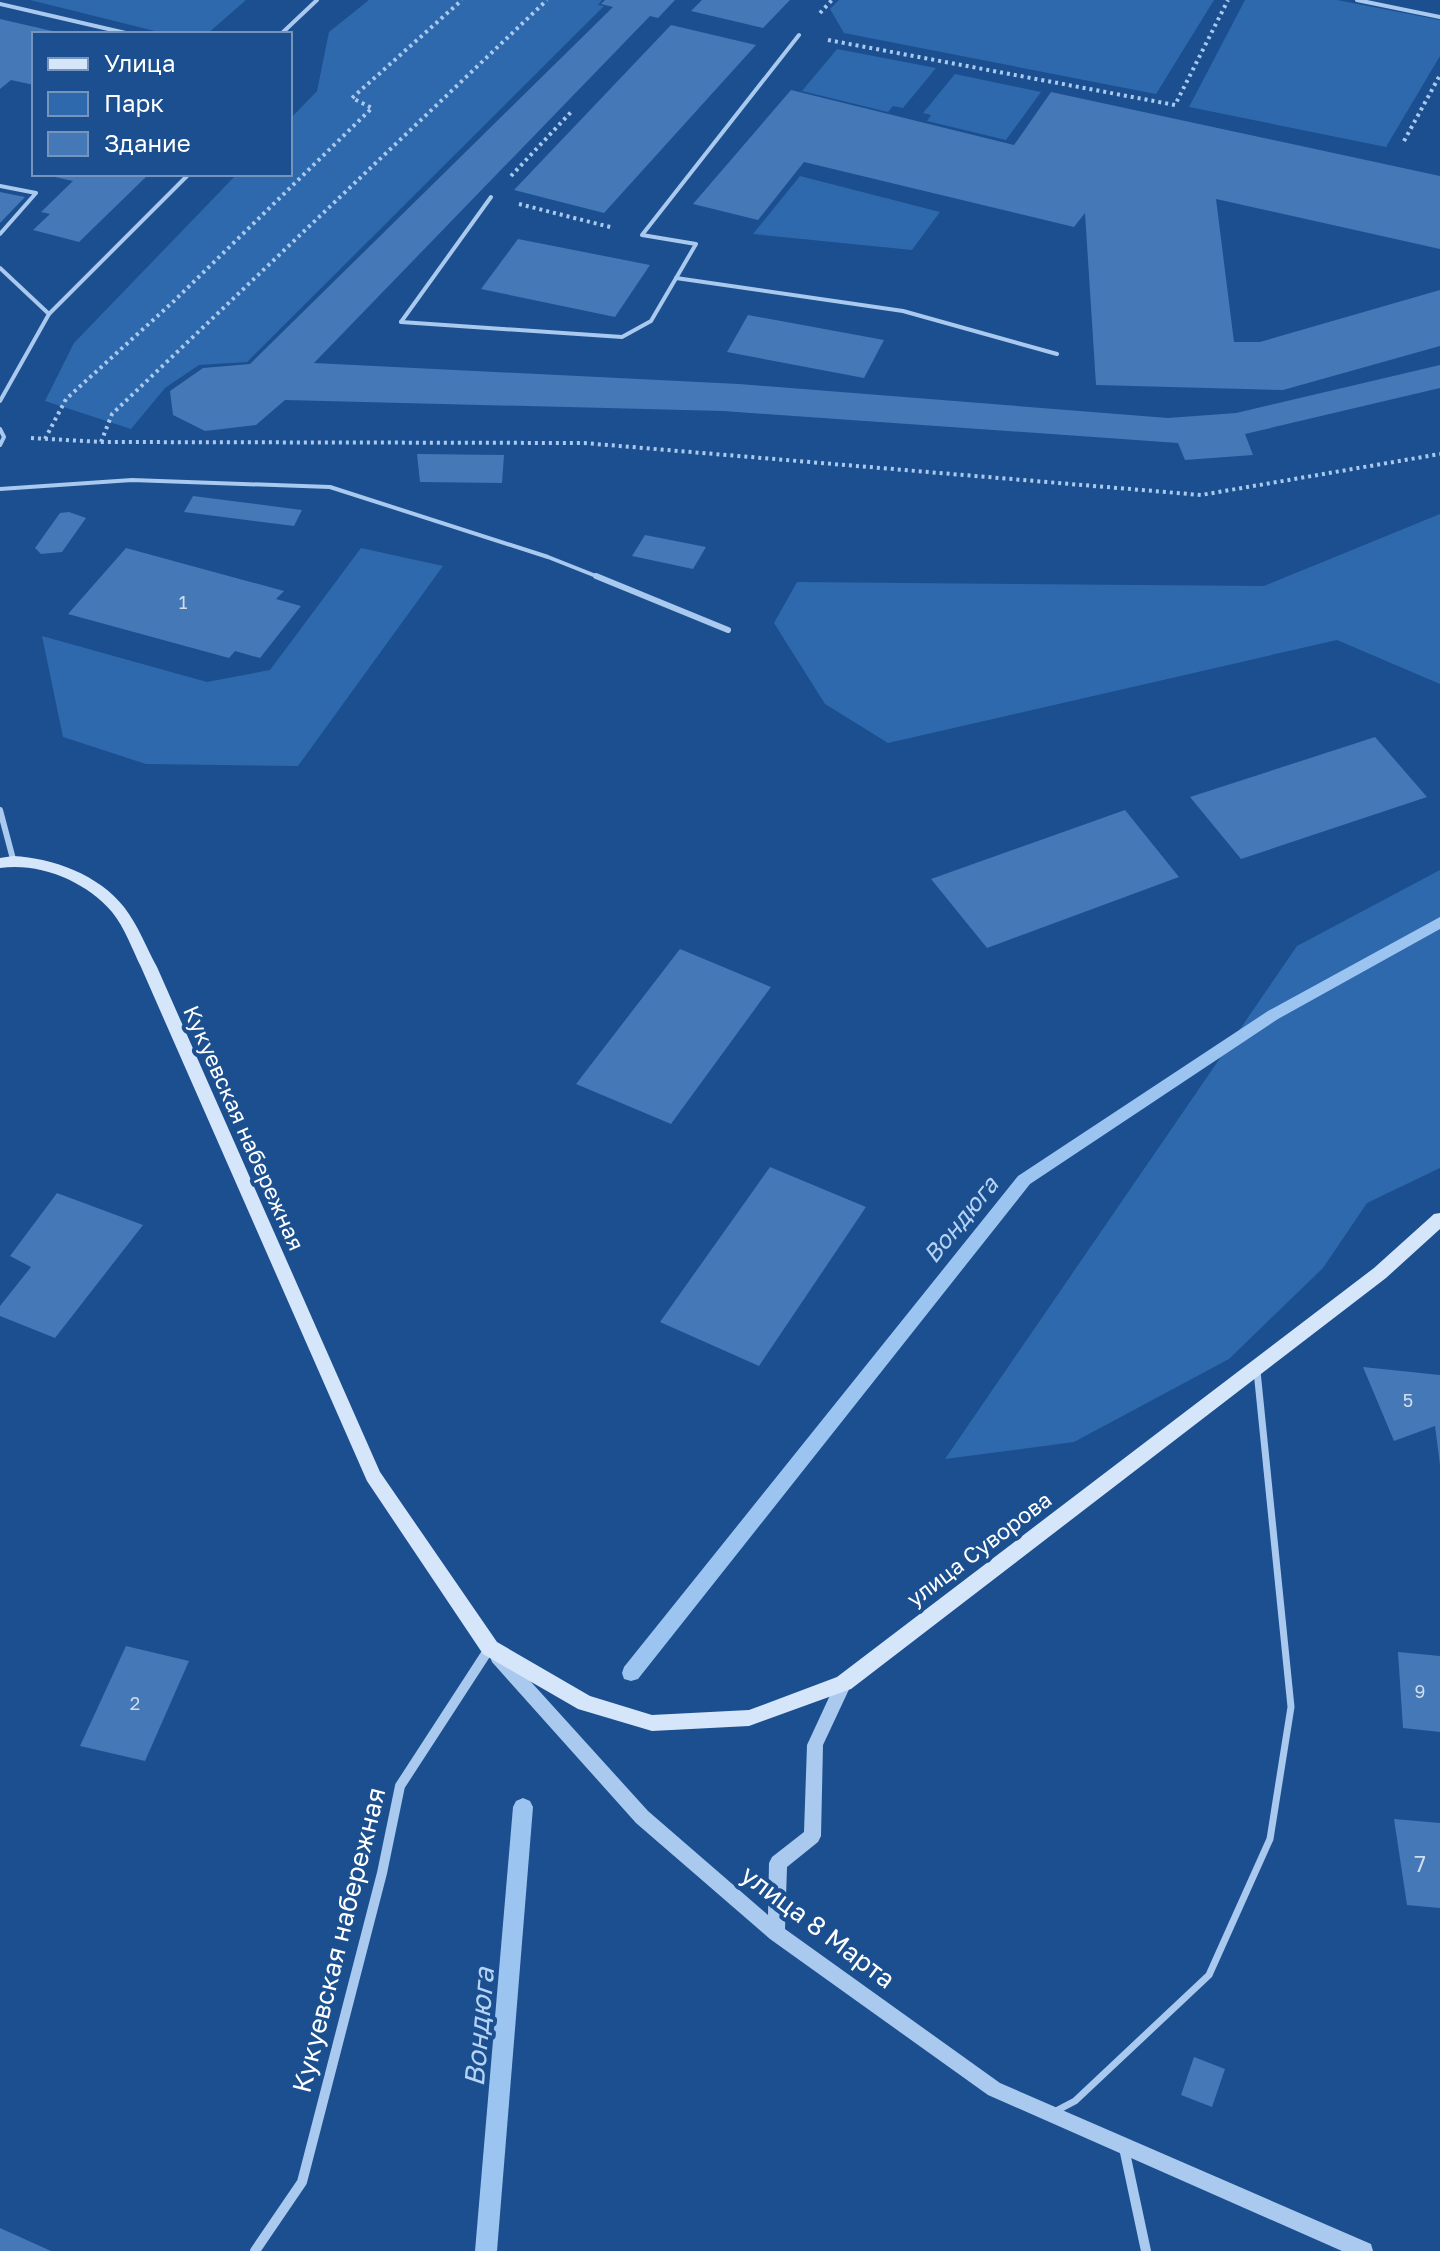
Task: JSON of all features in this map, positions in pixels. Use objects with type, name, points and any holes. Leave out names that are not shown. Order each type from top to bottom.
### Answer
[{"type":"main road","name":"Кукуевская набережная","points":[[7,861],[56,870],[112,903],[149,967],[373,1476]]},
{"type":"main road","name":"улица Суворова","points":[[490,1648],[585,1703],[652,1723],[749,1718],[844,1683],[1380,1273],[1440,1219]]},
{"type":"main road","name":"улица 8 Марта","points":[[373,1476],[490,1648]]},
{"type":"street","name":"улица 8 Марта","points":[[490,1648],[642,1817],[776,1933],[994,2089],[1364,2251]]},
{"type":"street","name":"Кукуевская набережная","points":[[255,2251],[302,2182],[382,1873],[400,1786],[490,1648]]},
{"type":"street","points":[[776,1933],[778,1863],[812,1836],[815,1745],[844,1683]]},
{"type":"street","points":[[1124,2148],[1146,2251]]},
{"type":"lane","points":[[283,32],[317,0]]},
{"type":"lane","points":[[1357,0],[1440,17]]},
{"type":"lane","points":[[0,4],[121,32]]},
{"type":"lane","points":[[491,197],[401,322],[622,337],[651,321],[696,244],[642,235],[799,35]]},
{"type":"lane","points":[[0,401],[49,314],[187,176]]},
{"type":"lane","points":[[0,186],[36,193],[0,234]]},
{"type":"lane","points":[[0,268],[49,314]]},
{"type":"lane","points":[[676,278],[903,311],[1057,354]]},
{"type":"lane","points":[[0,429],[4,437],[0,445]]},
{"type":"lane","points":[[0,489],[132,480],[330,487],[548,557],[728,630]]},
{"type":"lane","points":[[0,810],[7,861]]},
{"type":"lane","points":[[1049,2115],[1075,2101],[1209,1975],[1270,1839],[1291,1707],[1257,1367]]},
{"type":"path","points":[[45,439],[66,399],[174,301],[372,108],[352,98],[462,0]]},
{"type":"path","points":[[101,442],[112,414],[547,0]]},
{"type":"path","points":[[799,35],[832,0]]},
{"type":"path","points":[[799,35],[1175,105],[1228,0]]},
{"type":"path","points":[[1404,141],[1440,75]]},
{"type":"path","points":[[572,111],[491,197],[642,235]]},
{"type":"path","points":[[4,437],[101,442],[584,443],[1201,495],[1440,454]]},
{"type":"green space","points":[[30,0],[246,0],[209,32],[159,32]]},
{"type":"green space","points":[[369,0],[602,0],[598,5],[604,6],[247,362],[199,365],[165,388],[131,429],[45,401],[74,343],[235,176],[292,176],[292,117],[317,91],[329,32]]},
{"type":"green space","points":[[839,0],[1214,0],[1156,94],[844,33],[830,9]]},
{"type":"green space","points":[[1245,0],[1337,0],[1440,20],[1440,56],[1386,147],[1189,107]]},
{"type":"green space","points":[[837,49],[936,68],[903,108],[893,106],[888,112],[802,91]]},
{"type":"green space","points":[[955,74],[1041,92],[1006,140],[927,121],[931,115],[923,113]]},
{"type":"green space","points":[[800,176],[940,212],[912,250],[753,234]]},
{"type":"green space","points":[[1440,514],[1440,684],[1337,640],[888,743],[825,704],[774,623],[797,582],[1264,586]]},
{"type":"green space","points":[[361,548],[443,566],[298,766],[146,764],[63,737],[42,636],[207,682],[270,670]]},
{"type":"green space","points":[[1440,870],[1440,1168],[1367,1203],[1323,1268],[1229,1359],[1074,1442],[945,1459],[1297,946]]},
{"type":"building","points":[[605,0],[675,0],[658,18],[650,16],[314,363],[739,384],[1168,418],[1236,413],[1440,365],[1440,388],[1245,434],[1253,455],[1185,460],[1178,443],[723,411],[285,400],[256,425],[205,431],[173,415],[170,391],[203,368],[250,364],[613,7],[601,4]]},
{"type":"building","points":[[702,0],[790,0],[763,28],[691,11]]},
{"type":"building","points":[[0,19],[57,32],[32,32],[32,85],[11,80],[0,89]]},
{"type":"building","points":[[671,25],[756,45],[604,213],[514,190]]},
{"type":"building","points":[[791,90],[1014,145],[1051,92],[1440,176],[1440,249],[1216,199],[1234,342],[1260,342],[1440,290],[1440,346],[1283,390],[1096,385],[1085,213],[1074,227],[804,162],[758,220],[693,204]]},
{"type":"building","points":[[147,176],[79,242],[33,230],[50,214],[41,212],[73,181],[55,177]]},
{"type":"building","points":[[0,192],[25,197],[0,223]]},
{"type":"building","points":[[518,239],[650,265],[615,317],[481,289]]},
{"type":"building","points":[[748,315],[884,340],[864,378],[727,352]]},
{"type":"building","points":[[417,454],[504,455],[502,483],[420,482]]},
{"type":"building","points":[[193,496],[302,510],[294,526],[184,512]]},
{"type":"building","points":[[69,512],[86,518],[62,552],[41,554],[35,548],[60,513]]},
{"type":"building","points":[[645,535],[706,547],[693,569],[632,556]]},
{"type":"building","points":[[126,548],[284,591],[276,599],[301,606],[260,658],[235,651],[229,658],[68,614]]},
{"type":"building","points":[[1375,737],[1427,797],[1241,859],[1190,797]]},
{"type":"building","points":[[1125,810],[1179,877],[987,948],[931,879]]},
{"type":"building","points":[[680,949],[771,987],[671,1124],[576,1084]]},
{"type":"building","points":[[770,1167],[866,1207],[759,1366],[660,1322]]},
{"type":"building","points":[[57,1193],[143,1225],[55,1338],[0,1316],[0,1306],[31,1267],[10,1256]]},
{"type":"building","points":[[1363,1367],[1440,1375],[1440,1465],[1435,1426],[1394,1441]]},
{"type":"building","points":[[126,1646],[189,1661],[145,1761],[80,1746]]},
{"type":"building","points":[[1398,1652],[1440,1656],[1440,1732],[1403,1728]]},
{"type":"building","points":[[1394,1819],[1440,1823],[1440,1908],[1407,1905]]},
{"type":"building","points":[[1194,2057],[1225,2069],[1212,2107],[1181,2095]]},
{"type":"building","points":[[0,2228],[51,2251],[0,2251]]},
{"type":"waterway","name":"Вондюга","points":[[631,1673],[1024,1180],[1273,1015],[1440,922]]},
{"type":"waterway","name":"Вондюга","points":[[486,2251],[523,1807]]}]
